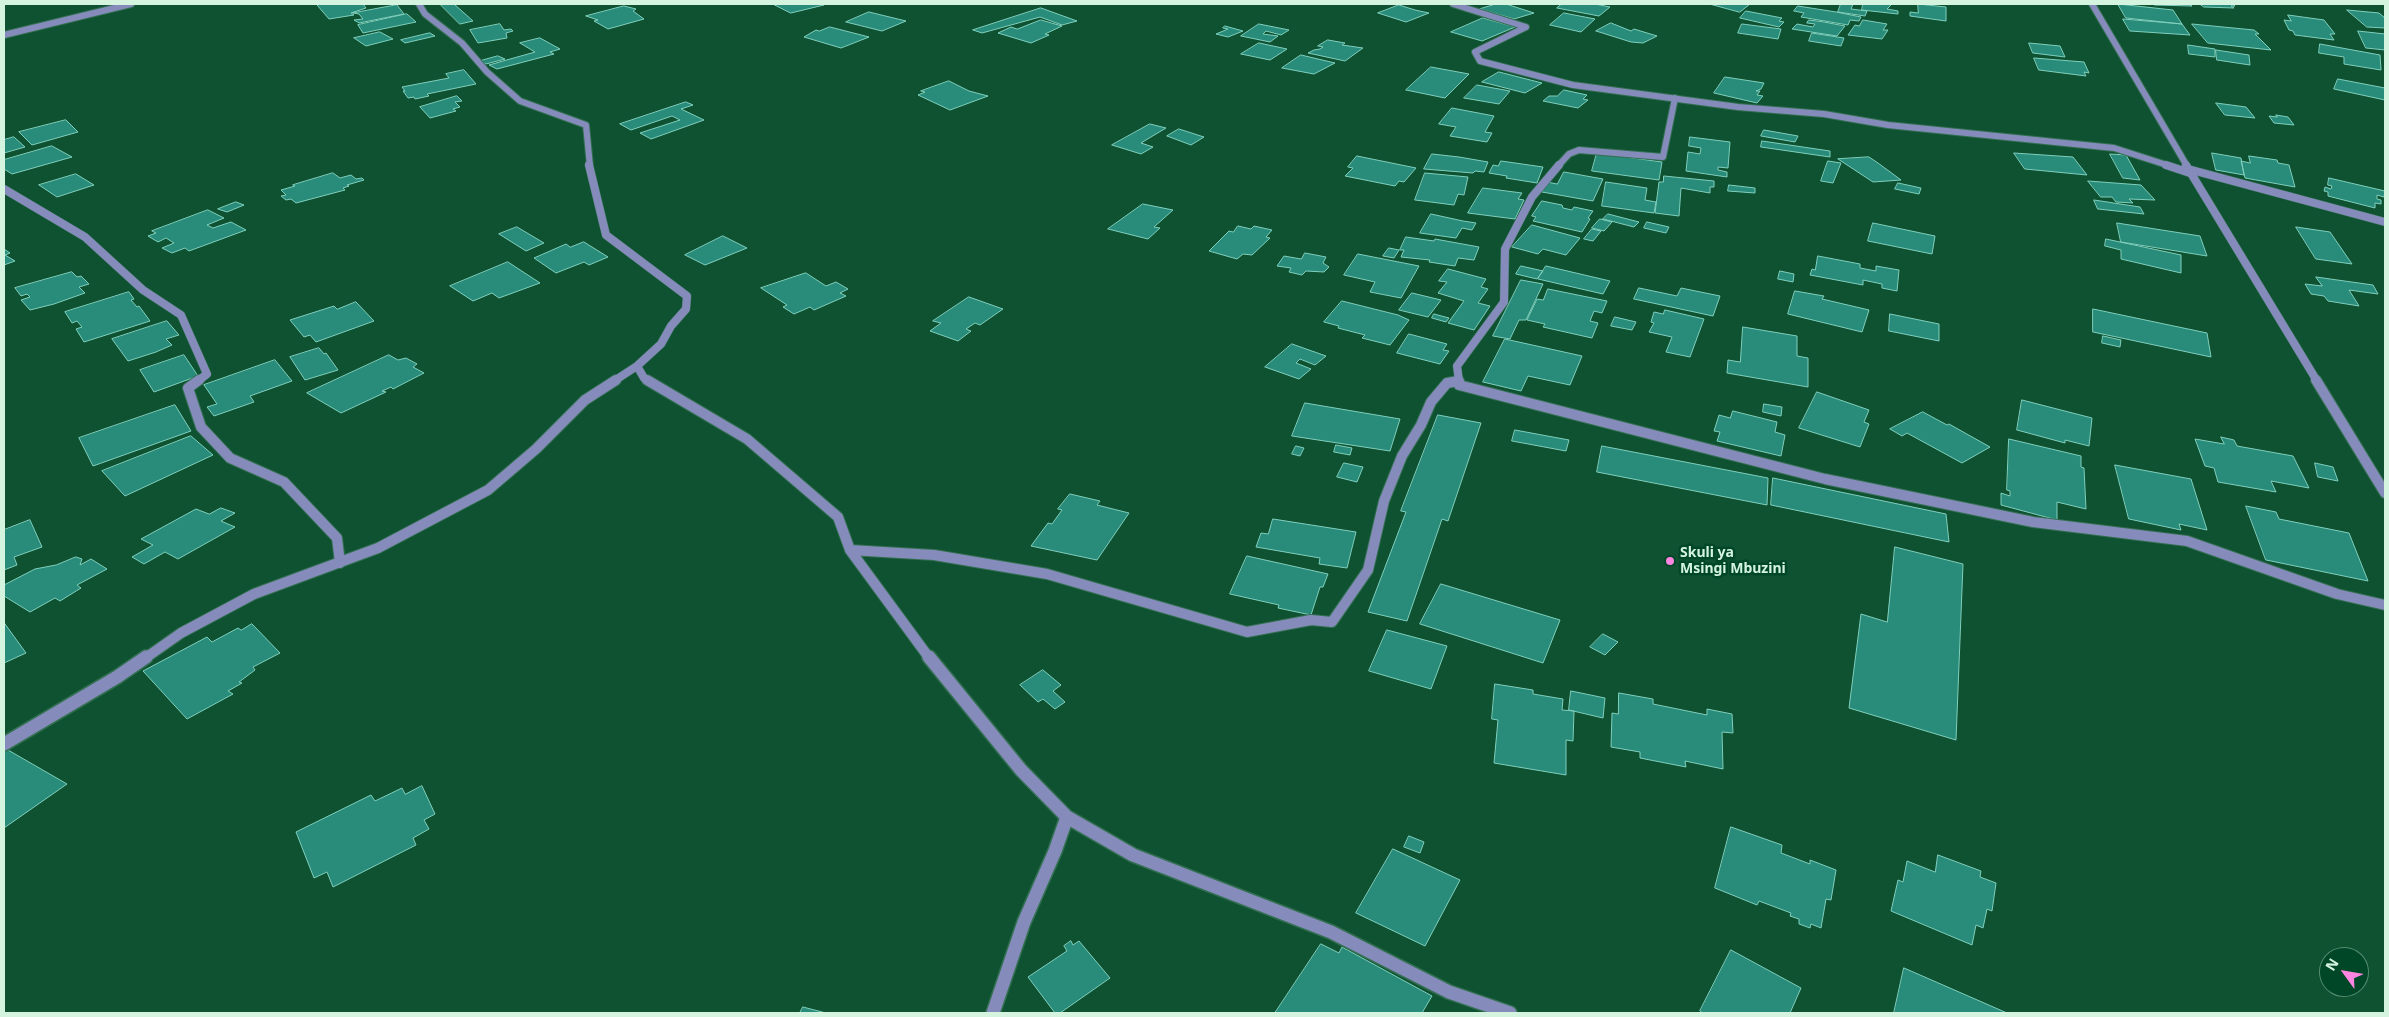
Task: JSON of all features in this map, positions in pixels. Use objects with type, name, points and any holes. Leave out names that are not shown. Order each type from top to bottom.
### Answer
[{"type":"street","points":[[4,35],[131,4]]},
{"type":"street","points":[[4,744],[117,677],[181,632],[254,594],[378,548],[488,490],[536,449],[585,400],[637,366],[661,344],[671,326],[686,309],[687,296],[606,235],[590,171],[586,126],[520,102],[487,72],[462,43],[425,14],[419,4]]},
{"type":"street","points":[[1453,4],[1526,27],[1475,52],[1480,61],[1573,85],[1824,114],[1906,127],[2114,148],[2189,171],[2385,222]]},
{"type":"street","points":[[2092,4],[2189,171],[2385,493]]},
{"type":"street","points":[[1675,98],[1663,156],[1579,150],[1568,154],[1548,175],[1532,197],[1505,249],[1504,302],[1458,366],[1459,385],[1824,479],[2033,522],[2188,541],[2337,594],[2385,605]]},
{"type":"street","points":[[4,189],[85,237],[143,290],[181,315],[207,374],[188,388],[201,427],[230,458],[284,482],[337,538],[340,563]]},
{"type":"street","points":[[637,366],[644,378],[747,439],[838,517],[850,550],[926,653],[1015,763],[1067,817],[1133,855],[1331,932],[1449,992],[1510,1013]]},
{"type":"street","points":[[850,550],[934,555],[1047,574],[1247,632],[1311,620],[1332,622],[1368,570],[1384,501],[1402,456],[1421,425],[1431,402],[1447,383],[1459,381]]},
{"type":"street","points":[[993,1013],[995,1002],[1024,922],[1055,852],[1067,817]]},
{"type":"building","points":[[363,4],[366,8],[351,13],[354,15],[329,19],[317,5]]},
{"type":"building","points":[[440,4],[454,4],[473,21],[460,24]]},
{"type":"building","points":[[773,4],[822,4],[824,5],[791,13]]},
{"type":"building","points":[[1496,4],[1506,4],[1534,13],[1514,19],[1480,9]]},
{"type":"building","points":[[1562,4],[1595,4],[1610,7],[1599,16],[1557,8]]},
{"type":"building","points":[[1710,4],[1750,4],[1740,12]]},
{"type":"building","points":[[1841,4],[1853,4],[1851,9],[1867,11],[1865,16],[1838,12]]},
{"type":"building","points":[[1863,4],[1892,4],[1887,9],[1898,11],[1898,14],[1862,10]]},
{"type":"building","points":[[1918,4],[1946,7],[1946,21],[1910,16],[1910,12],[1918,13]]},
{"type":"building","points":[[2118,4],[2173,10],[2182,24],[2126,18]]},
{"type":"building","points":[[2153,4],[2188,4],[2192,6],[2155,5]]},
{"type":"building","points":[[2200,4],[2232,4],[2235,6],[2231,6],[2234,8],[2204,7]]},
{"type":"building","points":[[397,5],[404,14],[359,23],[354,20],[363,19],[359,14],[353,13]]},
{"type":"building","points":[[1399,5],[1429,13],[1406,22],[1378,13]]},
{"type":"building","points":[[624,6],[636,9],[633,11],[644,19],[608,29],[594,21],[598,20],[586,16]]},
{"type":"building","points":[[1798,6],[1861,17],[1859,21],[1850,20],[1848,25],[1801,17],[1804,13],[1794,11]]},
{"type":"building","points":[[1041,8],[1077,21],[1062,25],[1040,17],[982,33],[973,30]]},
{"type":"building","points":[[2347,10],[2379,13],[2385,18],[2385,28],[2367,27]]},
{"type":"building","points":[[1746,11],[1782,18],[1779,21],[1784,22],[1779,27],[1740,18]]},
{"type":"building","points":[[869,12],[906,21],[882,31],[846,22]]},
{"type":"building","points":[[1564,13],[1595,19],[1581,32],[1550,25]]},
{"type":"building","points":[[407,14],[416,22],[363,33],[358,25]]},
{"type":"building","points":[[2288,15],[2324,20],[2335,34],[2330,34],[2334,40],[2295,35],[2293,31],[2289,30],[2284,20],[2291,21]]},
{"type":"building","points":[[1483,18],[1515,27],[1482,41],[1451,32]]},
{"type":"building","points":[[2123,19],[2182,24],[2190,35],[2130,31]]},
{"type":"building","points":[[1041,20],[1062,26],[1045,34],[1049,35],[1031,43],[998,33],[1011,27],[1017,29]]},
{"type":"building","points":[[1809,20],[1845,26],[1837,36],[1792,29],[1797,24],[1813,27],[1815,24],[1807,23]]},
{"type":"building","points":[[1863,20],[1887,24],[1883,30],[1888,30],[1882,39],[1848,35],[1855,25],[1859,26]]},
{"type":"building","points":[[1611,23],[1631,31],[1634,29],[1657,36],[1643,43],[1631,42],[1596,31]]},
{"type":"building","points":[[500,24],[504,30],[511,29],[513,31],[506,33],[507,38],[478,43],[470,30]]},
{"type":"building","points":[[1259,24],[1289,30],[1281,35],[1266,31],[1263,34],[1278,36],[1270,42],[1241,36]]},
{"type":"building","points":[[1742,24],[1781,29],[1778,39],[1738,33]]},
{"type":"building","points":[[2192,24],[2254,30],[2259,34],[2255,34],[2271,50],[2208,43]]},
{"type":"building","points":[[1225,26],[1243,31],[1228,37],[1216,34],[1228,29],[1223,28]]},
{"type":"building","points":[[830,27],[869,37],[841,48],[804,37],[816,30],[819,31]]},
{"type":"building","points":[[2358,31],[2385,34],[2385,50],[2366,48]]},
{"type":"building","points":[[380,32],[393,39],[366,46],[354,38]]},
{"type":"building","points":[[430,33],[435,36],[405,43],[401,40]]},
{"type":"building","points":[[1812,33],[1844,38],[1841,46],[1809,41]]},
{"type":"building","points":[[540,38],[560,49],[550,52],[554,54],[497,69],[489,65],[535,52],[520,43]]},
{"type":"building","points":[[1328,40],[1345,43],[1342,45],[1363,48],[1345,61],[1308,53],[1320,49],[1323,47],[1318,46]]},
{"type":"building","points":[[1259,43],[1287,49],[1270,60],[1241,54]]},
{"type":"building","points":[[2029,43],[2060,46],[2065,57],[2033,53]]},
{"type":"building","points":[[2320,44],[2380,55],[2381,70],[2344,64],[2344,57],[2319,53]]},
{"type":"building","points":[[2188,45],[2215,49],[2215,57],[2189,54]]},
{"type":"building","points":[[2216,50],[2249,55],[2250,65],[2217,60]]},
{"type":"building","points":[[1301,55],[1335,63],[1314,74],[1282,68]]},
{"type":"building","points":[[498,56],[505,59],[486,64],[480,61]]},
{"type":"building","points":[[2034,58],[2084,62],[2089,73],[2084,72],[2086,76],[2039,70]]},
{"type":"building","points":[[1431,67],[1469,74],[1445,98],[1406,90]]},
{"type":"building","points":[[464,70],[476,84],[427,94],[429,96],[415,99],[414,97],[408,98],[403,91],[405,91],[402,87],[449,78],[446,74]]},
{"type":"building","points":[[1499,72],[1542,83],[1525,93],[1482,82]]},
{"type":"building","points":[[1725,77],[1764,83],[1761,89],[1756,91],[1760,91],[1757,95],[1763,96],[1757,103],[1714,93]]},
{"type":"building","points":[[2338,79],[2385,88],[2385,100],[2334,89]]},
{"type":"building","points":[[949,81],[969,91],[988,96],[950,110],[918,95],[925,92],[921,91]]},
{"type":"building","points":[[1477,85],[1510,91],[1499,104],[1464,98]]},
{"type":"building","points":[[1564,90],[1587,95],[1583,99],[1588,100],[1578,108],[1543,101],[1549,96],[1557,96]]},
{"type":"building","points":[[457,96],[462,101],[455,102],[460,107],[453,109],[456,111],[430,118],[420,107]]},
{"type":"building","points":[[686,102],[693,105],[681,109],[704,120],[651,139],[640,133],[680,120],[672,116],[631,130],[620,124]]},
{"type":"building","points":[[2216,103],[2246,107],[2255,118],[2225,115]]},
{"type":"building","points":[[1452,108],[1494,116],[1485,132],[1492,133],[1487,142],[1450,136],[1456,127],[1439,124]]},
{"type":"building","points":[[2276,115],[2288,117],[2294,125],[2274,123],[2269,116],[2277,117]]},
{"type":"building","points":[[66,120],[78,132],[32,145],[19,132]]},
{"type":"building","points":[[1150,124],[1166,128],[1141,143],[1153,147],[1141,154],[1112,145]]},
{"type":"building","points":[[1179,129],[1204,137],[1191,145],[1167,136]]},
{"type":"building","points":[[1764,130],[1798,136],[1795,142],[1761,136]]},
{"type":"building","points":[[14,137],[25,147],[4,153],[4,140]]},
{"type":"building","points":[[1690,137],[1730,142],[1728,168],[1718,167],[1718,170],[1727,172],[1727,177],[1686,171],[1688,152],[1700,154],[1701,148],[1689,146]]},
{"type":"building","points":[[1762,141],[1830,151],[1830,157],[1761,147]]},
{"type":"building","points":[[52,146],[72,157],[12,174],[4,169],[4,160]]},
{"type":"building","points":[[1597,153],[1662,162],[1659,180],[1592,171]]},
{"type":"building","points":[[2014,153],[2073,157],[2087,175],[2025,169]]},
{"type":"building","points":[[2212,153],[2241,158],[2244,175],[2216,170]]},
{"type":"building","points":[[1432,154],[1488,162],[1484,172],[1475,171],[1473,173],[1424,169]]},
{"type":"building","points":[[2110,154],[2126,155],[2140,180],[2123,178]]},
{"type":"building","points":[[1357,156],[1416,168],[1404,182],[1399,181],[1395,186],[1345,176],[1353,168],[1348,167]]},
{"type":"building","points":[[2249,156],[2277,160],[2278,163],[2289,165],[2295,187],[2245,178],[2241,161],[2250,163]]},
{"type":"building","points":[[1869,157],[1901,180],[1873,182],[1838,159]]},
{"type":"building","points":[[1501,161],[1543,167],[1537,183],[1489,173],[1493,165],[1498,166]]},
{"type":"building","points":[[1828,161],[1841,163],[1833,183],[1821,181]]},
{"type":"building","points":[[1564,172],[1603,179],[1593,201],[1542,192],[1547,182],[1557,184]]},
{"type":"building","points":[[333,173],[340,178],[351,175],[356,179],[362,178],[364,180],[347,185],[349,186],[343,188],[345,190],[296,203],[291,199],[286,200],[281,196],[286,195],[281,190]]},
{"type":"building","points":[[1425,173],[1468,177],[1464,195],[1458,194],[1454,205],[1415,200]]},
{"type":"building","points":[[76,174],[94,185],[57,197],[39,185]]},
{"type":"building","points":[[1664,176],[1714,181],[1714,187],[1710,187],[1710,193],[1681,188],[1679,216],[1655,213],[1659,182],[1663,182]]},
{"type":"building","points":[[2329,178],[2385,191],[2384,197],[2377,195],[2377,199],[2381,200],[2381,204],[2375,203],[2375,208],[2328,196],[2328,192],[2324,191],[2325,187],[2331,189],[2332,186],[2328,185]]},
{"type":"building","points":[[2088,181],[2141,185],[2155,200],[2129,199],[2133,203],[2116,202],[2112,197],[2101,197]]},
{"type":"building","points":[[1606,182],[1647,188],[1645,200],[1656,202],[1654,213],[1602,206]]},
{"type":"building","points":[[1898,183],[1921,188],[1919,194],[1895,189]]},
{"type":"building","points":[[1729,185],[1755,188],[1755,193],[1728,191]]},
{"type":"building","points":[[1483,188],[1522,193],[1518,199],[1524,200],[1515,219],[1468,213]]},
{"type":"building","points":[[2094,200],[2140,207],[2144,214],[2098,209]]},
{"type":"building","points":[[1542,201],[1562,205],[1563,208],[1572,210],[1574,207],[1593,211],[1582,232],[1533,221],[1536,217],[1532,216]]},
{"type":"building","points":[[236,202],[244,205],[227,212],[218,209]]},
{"type":"building","points":[[1143,204],[1173,210],[1154,227],[1160,228],[1148,239],[1108,229]]},
{"type":"building","points":[[208,210],[224,218],[207,225],[213,228],[231,222],[246,230],[189,251],[185,248],[172,253],[162,248],[174,243],[166,238],[158,242],[148,236],[156,233],[152,231]]},
{"type":"building","points":[[1431,214],[1476,223],[1472,230],[1462,228],[1456,238],[1420,233]]},
{"type":"building","points":[[1608,214],[1639,222],[1634,227],[1603,219]]},
{"type":"building","points":[[1600,219],[1612,222],[1604,231],[1592,228]]},
{"type":"building","points":[[1647,222],[1669,227],[1666,233],[1644,228]]},
{"type":"building","points":[[1873,223],[1935,236],[1932,254],[1868,241]]},
{"type":"building","points":[[2117,223],[2200,236],[2207,256],[2121,242]]},
{"type":"building","points":[[1532,225],[1580,238],[1566,255],[1543,249],[1538,254],[1512,247]]},
{"type":"building","points":[[1238,226],[1251,229],[1254,226],[1272,230],[1266,237],[1270,238],[1252,255],[1243,254],[1237,259],[1209,251],[1229,231],[1233,232]]},
{"type":"building","points":[[517,227],[544,243],[526,251],[499,234]]},
{"type":"building","points":[[2296,227],[2330,232],[2352,264],[2316,259]]},
{"type":"building","points":[[1592,229],[1601,231],[1593,241],[1584,239]]},
{"type":"building","points":[[723,236],[747,248],[705,265],[685,255]]},
{"type":"building","points":[[1406,237],[1434,241],[1435,239],[1479,247],[1474,260],[1458,258],[1455,266],[1429,262],[1430,260],[1401,257],[1404,250],[1400,250]]},
{"type":"building","points":[[2106,239],[2181,255],[2181,273],[2121,259],[2121,250],[2105,246]]},
{"type":"building","points":[[584,242],[608,257],[589,265],[584,262],[556,273],[534,258],[566,244],[570,247]]},
{"type":"building","points":[[1389,248],[1399,250],[1394,258],[1383,256]]},
{"type":"building","points":[[4,249],[10,253],[5,255],[15,261],[4,265]]},
{"type":"building","points":[[1305,253],[1326,257],[1323,263],[1329,267],[1324,272],[1306,271],[1302,275],[1289,272],[1291,268],[1277,266],[1284,256],[1301,259]]},
{"type":"building","points":[[1358,254],[1419,266],[1401,298],[1370,292],[1375,282],[1344,275]]},
{"type":"building","points":[[1818,256],[1860,264],[1860,268],[1876,271],[1876,266],[1899,270],[1897,291],[1882,288],[1882,284],[1863,280],[1863,285],[1810,275],[1812,269],[1815,270]]},
{"type":"building","points":[[508,262],[540,283],[499,298],[492,293],[473,301],[450,286]]},
{"type":"building","points":[[1521,266],[1543,271],[1537,279],[1516,274]]},
{"type":"building","points":[[1546,266],[1610,281],[1603,294],[1538,279]]},
{"type":"building","points":[[1448,269],[1486,279],[1481,287],[1488,289],[1478,303],[1490,306],[1474,330],[1448,323],[1464,301],[1438,293],[1447,282],[1439,281]]},
{"type":"building","points":[[1780,271],[1794,274],[1793,282],[1778,279]]},
{"type":"building","points":[[72,272],[77,277],[81,276],[89,284],[79,287],[85,293],[54,304],[30,310],[21,300],[30,297],[27,294],[21,296],[15,288]]},
{"type":"building","points":[[806,273],[826,286],[836,282],[848,289],[840,293],[846,296],[814,310],[810,307],[794,314],[783,307],[787,305],[761,288]]},
{"type":"building","points":[[2316,277],[2373,285],[2378,294],[2349,290],[2359,306],[2328,301],[2324,296],[2311,294],[2305,284],[2322,286]]},
{"type":"building","points":[[1521,280],[1543,284],[1526,320],[1519,320],[1510,339],[1493,336]]},
{"type":"building","points":[[1639,288],[1677,296],[1681,288],[1720,296],[1713,316],[1634,299]]},
{"type":"building","points":[[1548,289],[1607,301],[1602,313],[1594,311],[1590,321],[1598,323],[1592,338],[1543,327],[1545,324],[1527,320],[1537,299],[1543,300]]},
{"type":"building","points":[[1795,291],[1824,296],[1822,299],[1869,310],[1862,332],[1788,314]]},
{"type":"building","points":[[129,292],[134,299],[131,300],[137,307],[139,306],[150,321],[84,342],[76,329],[82,327],[77,321],[72,323],[65,312]]},
{"type":"building","points":[[1412,293],[1441,300],[1428,317],[1399,310]]},
{"type":"building","points":[[969,297],[1003,309],[980,325],[975,323],[966,329],[971,331],[958,341],[930,331],[941,323],[933,321]]},
{"type":"building","points":[[1342,301],[1398,315],[1409,320],[1390,345],[1362,338],[1365,335],[1324,322]]},
{"type":"building","points":[[356,302],[374,321],[316,342],[310,335],[304,337],[290,320],[334,306],[337,309]]},
{"type":"building","points":[[2093,309],[2207,333],[2211,357],[2093,332]]},
{"type":"building","points":[[1665,310],[1704,319],[1690,357],[1666,352],[1672,337],[1649,332],[1654,323],[1651,322],[1654,312],[1663,314]]},
{"type":"building","points":[[1434,314],[1449,318],[1446,322],[1432,318]]},
{"type":"building","points":[[1890,314],[1939,324],[1939,341],[1889,331]]},
{"type":"building","points":[[1615,317],[1636,322],[1632,330],[1611,326]]},
{"type":"building","points":[[167,321],[179,335],[166,339],[172,345],[156,352],[128,361],[112,339]]},
{"type":"building","points":[[1743,327],[1797,336],[1797,356],[1808,358],[1808,387],[1727,373],[1728,360],[1740,362]]},
{"type":"building","points":[[1409,334],[1447,344],[1443,350],[1449,351],[1440,364],[1397,353]]},
{"type":"building","points":[[2103,336],[2121,340],[2120,347],[2102,343]]},
{"type":"building","points":[[1505,339],[1582,356],[1570,385],[1528,376],[1521,391],[1483,382]]},
{"type":"building","points":[[1292,344],[1326,356],[1315,365],[1300,359],[1296,363],[1311,369],[1299,379],[1265,367]]},
{"type":"building","points":[[319,348],[324,354],[326,353],[338,370],[305,380],[290,357]]},
{"type":"building","points":[[184,355],[198,376],[154,392],[140,370]]},
{"type":"building","points":[[389,355],[398,360],[406,358],[417,364],[413,367],[424,373],[393,389],[391,387],[382,391],[386,392],[341,413],[307,393]]},
{"type":"building","points":[[275,360],[292,381],[250,396],[254,402],[214,416],[207,407],[217,404],[204,385]]},
{"type":"building","points":[[1817,392],[1869,410],[1864,422],[1869,424],[1860,447],[1799,428]]},
{"type":"building","points":[[2022,400],[2092,418],[2089,446],[2065,440],[2065,443],[2017,430]]},
{"type":"building","points":[[1305,403],[1400,419],[1390,451],[1292,436]]},
{"type":"building","points":[[1764,404],[1782,407],[1781,416],[1763,412]]},
{"type":"building","points":[[175,405],[191,431],[93,466],[79,438]]},
{"type":"building","points":[[1733,411],[1777,422],[1775,432],[1785,435],[1781,456],[1717,441],[1720,432],[1714,431],[1719,415],[1730,418]]},
{"type":"building","points":[[1923,412],[1990,447],[1962,463],[1907,433],[1902,436],[1890,429]]},
{"type":"building","points":[[1438,415],[1481,423],[1448,521],[1442,519],[1407,621],[1368,612],[1406,512],[1401,511]]},
{"type":"building","points":[[1515,430],[1569,440],[1566,451],[1512,441]]},
{"type":"building","points":[[191,436],[213,455],[125,496],[102,471]]},
{"type":"building","points":[[2221,437],[2234,440],[2237,446],[2293,456],[2309,488],[2271,481],[2276,492],[2218,482],[2214,468],[2205,466],[2195,439],[2224,444]]},
{"type":"building","points":[[2009,439],[2081,456],[2081,467],[2084,468],[2086,509],[2057,502],[2057,520],[2001,505],[2001,493],[2010,496],[2010,491],[2007,490]]},
{"type":"building","points":[[1336,445],[1352,448],[1350,455],[1334,452]]},
{"type":"building","points":[[1296,446],[1304,448],[1300,456],[1292,454]]},
{"type":"building","points":[[1602,446],[1768,478],[1767,505],[1597,472]]},
{"type":"building","points":[[1344,463],[1363,467],[1357,482],[1337,477]]},
{"type":"building","points":[[2315,463],[2333,467],[2338,481],[2318,477]]},
{"type":"building","points":[[2115,465],[2191,479],[2207,530],[2179,524],[2181,530],[2129,519]]},
{"type":"building","points":[[1773,478],[1946,514],[1949,542],[1771,505]]},
{"type":"building","points":[[1070,494],[1100,501],[1097,505],[1129,513],[1097,560],[1031,546],[1048,523],[1052,524],[1062,510],[1058,509]]},
{"type":"building","points":[[2246,506],[2276,512],[2279,519],[2349,533],[2368,581],[2266,560]]},
{"type":"building","points":[[221,508],[235,513],[221,521],[235,527],[178,559],[165,552],[144,564],[132,557],[153,545],[141,539],[196,509],[209,514]]},
{"type":"building","points":[[1273,519],[1356,532],[1347,568],[1319,564],[1320,558],[1256,547],[1261,533],[1268,534]]},
{"type":"building","points":[[30,520],[42,547],[14,557],[17,565],[4,570],[4,530]]},
{"type":"building","points":[[1895,547],[1963,564],[1956,740],[1849,708],[1861,614],[1887,622]]},
{"type":"building","points":[[1247,556],[1328,574],[1323,587],[1320,587],[1311,615],[1278,608],[1279,605],[1230,594]]},
{"type":"building","points":[[76,557],[82,559],[80,565],[91,559],[107,569],[77,585],[81,588],[60,601],[55,598],[30,612],[4,596],[4,585],[35,569],[56,565]]},
{"type":"building","points":[[1441,584],[1560,620],[1543,663],[1420,624]]},
{"type":"building","points":[[252,624],[280,653],[253,667],[255,670],[239,682],[242,683],[228,691],[233,694],[187,719],[143,671],[207,637],[212,642],[238,628],[241,630]]},
{"type":"building","points":[[4,625],[26,653],[4,663]]},
{"type":"building","points":[[1387,630],[1447,646],[1431,689],[1369,671]]},
{"type":"building","points":[[1603,634],[1618,642],[1605,655],[1590,647]]},
{"type":"building","points":[[1043,670],[1061,685],[1053,691],[1065,702],[1055,709],[1043,699],[1038,702],[1020,685]]},
{"type":"building","points":[[1495,684],[1533,690],[1533,694],[1563,699],[1562,710],[1574,711],[1573,741],[1566,740],[1566,775],[1494,763],[1498,720],[1492,719]]},
{"type":"building","points":[[1571,691],[1605,698],[1603,718],[1569,710]]},
{"type":"building","points":[[1619,693],[1653,699],[1653,704],[1707,715],[1707,709],[1732,714],[1733,733],[1722,732],[1723,769],[1685,761],[1686,767],[1640,758],[1640,752],[1611,747],[1612,713],[1618,714]]},
{"type":"building","points":[[8,750],[67,784],[4,828],[4,753]]},
{"type":"building","points":[[422,786],[435,814],[424,820],[429,829],[413,838],[416,845],[333,887],[327,872],[314,878],[296,832],[371,795],[375,801],[402,788],[405,794]]},
{"type":"building","points":[[1731,827],[1782,845],[1781,853],[1810,864],[1810,860],[1836,870],[1831,900],[1826,899],[1821,928],[1811,924],[1810,928],[1799,924],[1799,919],[1790,916],[1791,913],[1759,901],[1757,905],[1715,888]]},
{"type":"building","points":[[1409,836],[1424,842],[1420,853],[1404,847]]},
{"type":"building","points":[[1393,849],[1460,880],[1425,946],[1356,913]]},
{"type":"building","points":[[1938,855],[1981,871],[1980,877],[1996,883],[1992,911],[1987,909],[1983,928],[1976,925],[1972,945],[1891,911],[1898,880],[1903,882],[1907,861],[1935,872]]},
{"type":"building","points":[[1071,941],[1073,945],[1079,941],[1110,978],[1060,1013],[1055,1013],[1028,977],[1067,951],[1064,946]]},
{"type":"building","points":[[1321,944],[1339,953],[1342,947],[1432,996],[1422,1013],[1275,1013]]},
{"type":"building","points":[[1731,950],[1801,988],[1790,1013],[1703,1013],[1700,1011]]},
{"type":"building","points":[[1904,968],[2007,1013],[1894,1013]]},
{"type":"building","points":[[803,1007],[826,1013],[800,1013]]},
{"type":"place","name":"Skuli ya Msingi Mbuzini","points":[[1670,561]]}]
